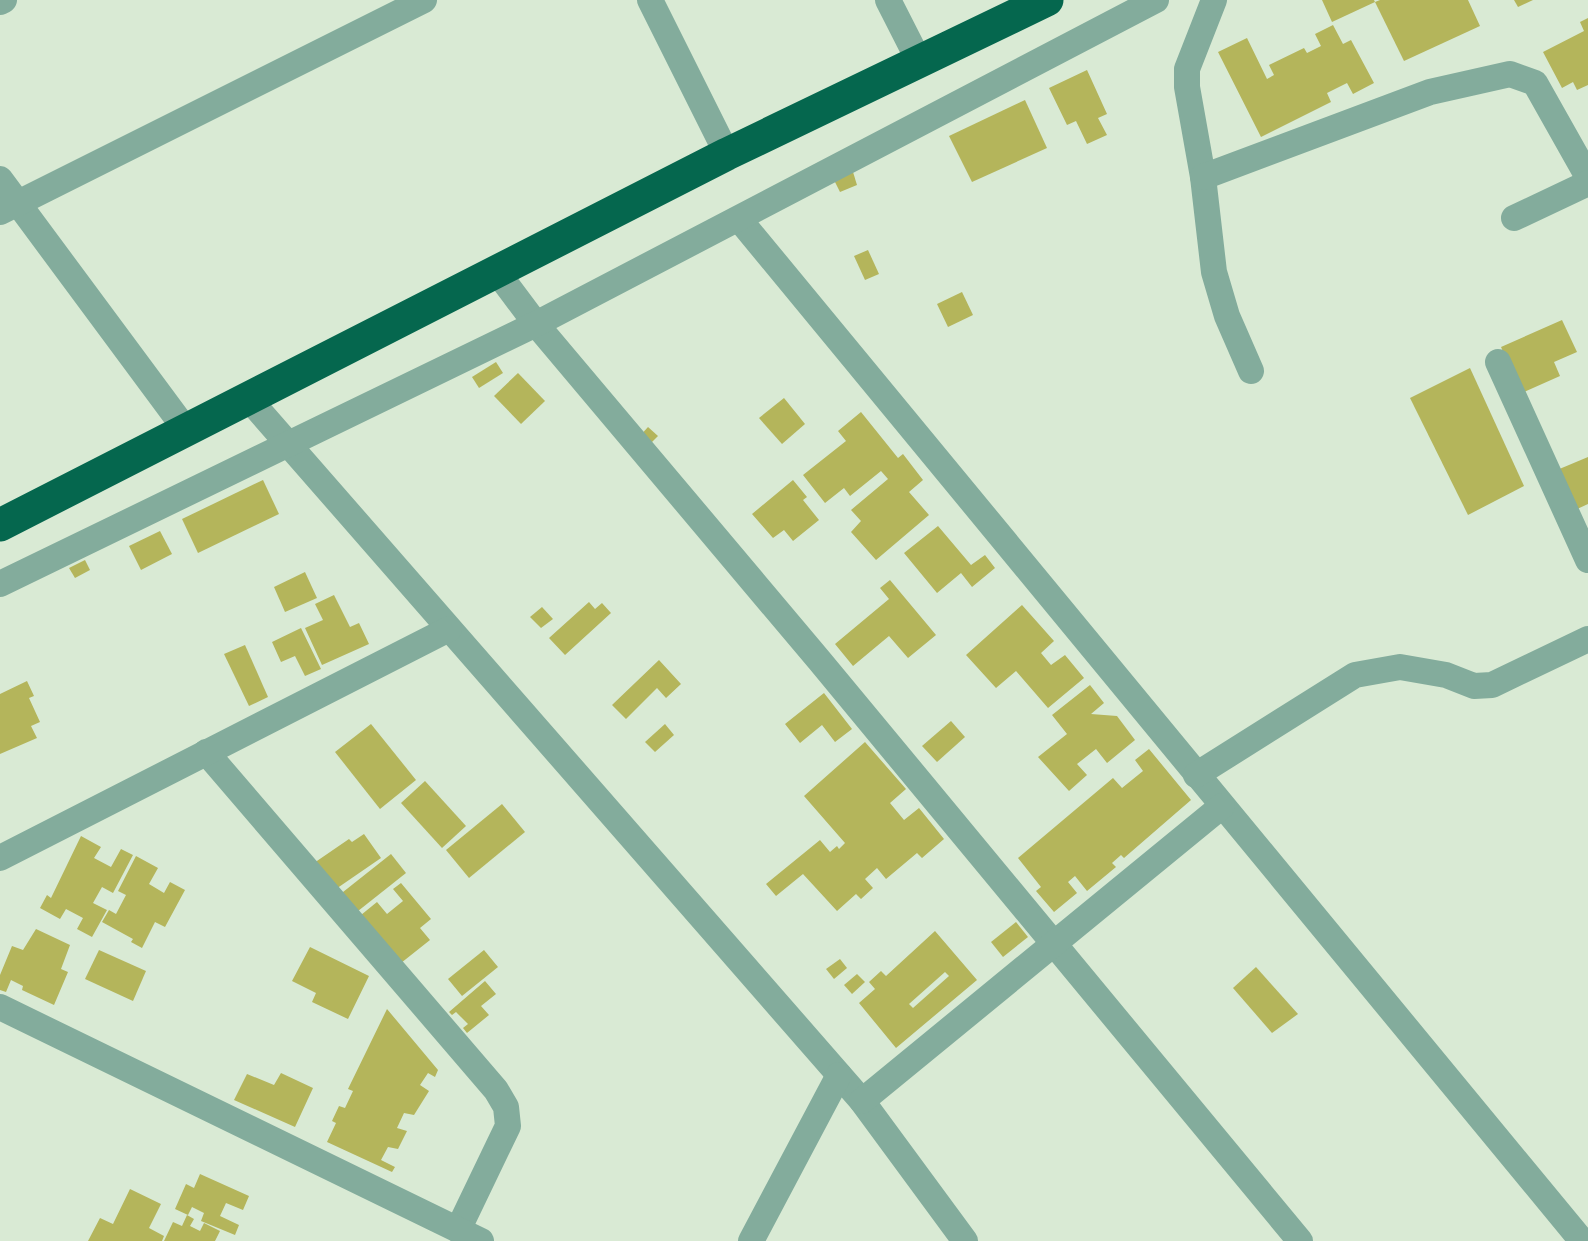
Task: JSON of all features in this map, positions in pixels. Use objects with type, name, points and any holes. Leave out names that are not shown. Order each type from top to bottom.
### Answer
[{"type":"highway","points":[[0,525],[727,154],[1047,0]]},
{"type":"street","points":[[0,2],[4,0]]},
{"type":"street","points":[[650,0],[727,154]]},
{"type":"street","points":[[888,0],[919,61]]},
{"type":"street","points":[[0,584],[536,324],[1156,0]]},
{"type":"street","points":[[1214,0],[1187,69],[1187,87],[1203,177],[1214,272],[1227,316],[1251,371]]},
{"type":"street","points":[[9,207],[419,1]]},
{"type":"street","points":[[1203,177],[1430,92],[1510,74],[1534,83],[1588,177]]},
{"type":"street","points":[[0,179],[9,207],[186,430]]},
{"type":"street","points":[[1514,218],[1588,183]]},
{"type":"street","points":[[739,219],[1582,1241]]},
{"type":"street","points":[[497,272],[536,324],[1300,1241]]},
{"type":"street","points":[[1498,362],[1588,560]]},
{"type":"street","points":[[248,398],[862,1101],[965,1241]]},
{"type":"street","points":[[0,858],[449,628]]},
{"type":"street","points":[[1196,775],[1355,675],[1400,667],[1446,675],[1474,686],[1491,685],[1588,639]]},
{"type":"street","points":[[0,1007],[469,1235],[508,1126],[506,1107],[496,1090],[206,752]]},
{"type":"street","points":[[862,1101],[1222,806]]},
{"type":"street","points":[[751,1241],[839,1075]]},
{"type":"building","points":[[1322,0],[1374,0],[1375,2],[1332,22]]},
{"type":"building","points":[[1380,0],[1468,0],[1480,26],[1404,61],[1375,2]]},
{"type":"building","points":[[1514,0],[1533,0],[1518,7]]},
{"type":"building","points":[[1588,18],[1588,85],[1577,90],[1573,82],[1562,88],[1543,52],[1584,31],[1580,22]]},
{"type":"building","points":[[1333,25],[1343,44],[1351,40],[1374,83],[1353,94],[1347,83],[1327,93],[1331,102],[1261,137],[1218,52],[1247,38],[1267,79],[1274,75],[1269,65],[1304,48],[1307,53],[1321,46],[1315,34]]},
{"type":"building","points":[[1087,70],[1107,114],[1098,118],[1107,135],[1087,144],[1076,121],[1067,125],[1049,88]]},
{"type":"building","points":[[1025,100],[1047,148],[972,182],[949,136]]},
{"type":"building","points":[[853,172],[857,185],[840,192],[834,180]]},
{"type":"building","points":[[868,250],[879,274],[865,280],[854,256]]},
{"type":"building","points":[[962,292],[973,315],[948,327],[937,304]]},
{"type":"building","points":[[1562,320],[1577,352],[1554,362],[1560,376],[1522,393],[1501,347]]},
{"type":"building","points":[[496,362],[503,373],[479,388],[472,377]]},
{"type":"building","points":[[1470,368],[1524,486],[1468,515],[1410,398]]},
{"type":"building","points":[[518,373],[545,401],[521,424],[494,396]]},
{"type":"building","points":[[784,398],[805,424],[782,444],[759,418]]},
{"type":"building","points":[[861,412],[898,458],[903,454],[923,480],[909,492],[929,515],[876,560],[851,532],[861,521],[851,510],[888,479],[881,471],[850,496],[844,488],[825,503],[803,475],[846,441],[838,431]]},
{"type":"building","points":[[648,427],[658,436],[648,446],[639,437]]},
{"type":"building","points":[[1588,457],[1588,504],[1575,510],[1557,470]]},
{"type":"building","points":[[263,480],[279,514],[198,553],[182,519]]},
{"type":"building","points":[[793,480],[807,497],[803,500],[819,520],[793,541],[784,530],[773,538],[752,514]]},
{"type":"building","points":[[938,526],[971,565],[985,555],[995,568],[972,587],[961,573],[937,593],[904,553]]},
{"type":"building","points":[[160,531],[172,554],[141,570],[129,546]]},
{"type":"building","points":[[85,560],[90,570],[75,578],[69,568]]},
{"type":"building","points":[[305,572],[317,598],[285,612],[274,587]]},
{"type":"building","points":[[890,580],[936,635],[908,658],[889,636],[853,666],[835,644],[889,599],[880,588]]},
{"type":"building","points":[[334,595],[350,627],[359,623],[369,644],[322,665],[305,628],[323,620],[315,604]]},
{"type":"building","points":[[589,602],[595,609],[602,603],[611,613],[565,655],[549,638]]},
{"type":"building","points":[[1022,605],[1054,641],[1041,653],[1051,665],[1065,655],[1084,678],[1048,708],[1016,671],[996,688],[966,655]]},
{"type":"building","points":[[542,607],[553,619],[541,628],[530,617]]},
{"type":"building","points":[[301,628],[321,669],[305,676],[295,656],[281,662],[272,642]]},
{"type":"building","points":[[245,645],[268,697],[249,706],[224,654]]},
{"type":"building","points":[[659,660],[681,684],[666,698],[657,688],[626,719],[612,705]]},
{"type":"building","points":[[27,681],[34,696],[29,698],[40,722],[31,726],[37,738],[0,754],[0,694]]},
{"type":"building","points":[[1090,685],[1104,703],[1091,714],[1117,716],[1135,740],[1107,763],[1096,749],[1077,764],[1087,775],[1069,791],[1038,757],[1067,734],[1052,715]]},
{"type":"building","points":[[824,693],[852,729],[835,742],[822,725],[800,743],[785,724]]},
{"type":"building","points":[[951,721],[965,737],[937,762],[922,746]]},
{"type":"building","points":[[371,724],[416,780],[380,809],[335,752]]},
{"type":"building","points":[[665,724],[674,735],[655,752],[645,742]]},
{"type":"building","points":[[865,742],[906,789],[890,803],[904,820],[919,808],[944,839],[922,858],[917,853],[886,879],[877,868],[865,879],[873,888],[861,899],[856,894],[837,911],[803,874],[776,896],[766,884],[820,840],[830,852],[837,846],[839,849],[845,843],[804,796]]},
{"type":"building","points":[[1149,749],[1191,800],[1124,858],[1121,855],[1112,863],[1116,867],[1087,891],[1075,876],[1068,882],[1077,893],[1054,912],[1036,891],[1041,887],[1018,858],[1113,778],[1122,788],[1143,771],[1135,760]]},
{"type":"building","points":[[425,781],[466,826],[442,848],[401,803]]},
{"type":"building","points":[[502,804],[525,832],[469,878],[446,850]]},
{"type":"building","points":[[364,834],[381,858],[333,891],[314,863],[349,839],[352,842]]},
{"type":"building","points":[[81,836],[101,847],[94,858],[111,867],[121,849],[133,855],[113,893],[102,887],[93,903],[107,910],[92,937],[77,929],[83,918],[66,909],[60,919],[40,908],[47,895],[51,898]]},
{"type":"building","points":[[391,854],[406,873],[353,915],[338,896]]},
{"type":"building","points":[[136,856],[158,868],[149,884],[164,893],[170,882],[185,890],[165,927],[155,922],[142,948],[131,942],[133,939],[102,922],[109,910],[116,914],[126,895],[118,891]]},
{"type":"building","points":[[401,883],[431,919],[420,928],[430,940],[401,963],[361,915],[377,902],[387,914],[403,901],[393,889]]},
{"type":"building","points":[[1016,922],[1028,937],[1003,957],[991,942]]},
{"type":"building","points":[[36,929],[70,945],[61,969],[68,972],[54,1005],[22,990],[23,986],[11,980],[6,992],[0,990],[0,975],[12,946],[23,950]]},
{"type":"building","points":[[935,931],[977,980],[896,1048],[859,1003],[875,989],[869,982],[881,971],[886,976]],"holes":[[[945,972],[949,976],[913,1008],[909,1004]]]},
{"type":"building","points":[[310,947],[369,976],[348,1019],[312,1002],[316,993],[292,981]]},
{"type":"building","points":[[99,950],[146,971],[133,1001],[85,979]]},
{"type":"building","points":[[484,950],[498,967],[462,996],[448,979]]},
{"type":"building","points":[[840,959],[847,968],[834,979],[826,969]]},
{"type":"building","points":[[1256,967],[1298,1014],[1272,1033],[1233,988]]},
{"type":"building","points":[[857,974],[865,982],[852,994],[844,985]]},
{"type":"building","points":[[485,981],[496,994],[481,1006],[489,1015],[467,1033],[463,1028],[468,1024],[456,1012],[452,1015],[449,1012]]},
{"type":"building","points":[[387,1009],[438,1070],[435,1077],[428,1073],[420,1085],[429,1091],[414,1115],[404,1113],[397,1128],[407,1131],[398,1149],[388,1147],[381,1160],[395,1167],[392,1172],[327,1142],[336,1123],[332,1121],[339,1106],[345,1108],[353,1091],[348,1089]]},
{"type":"building","points":[[281,1073],[313,1088],[295,1127],[234,1100],[247,1074],[274,1085]]},
{"type":"building","points":[[200,1174],[249,1196],[243,1210],[226,1203],[220,1216],[239,1225],[235,1235],[201,1221],[204,1213],[192,1207],[188,1215],[175,1209],[186,1184],[194,1188]]},
{"type":"building","points":[[130,1189],[161,1204],[149,1228],[164,1236],[162,1241],[88,1241],[100,1218],[113,1224]]},
{"type":"building","points":[[187,1215],[194,1219],[190,1226],[200,1231],[204,1223],[220,1231],[215,1241],[164,1241],[173,1222],[182,1226]]}]
